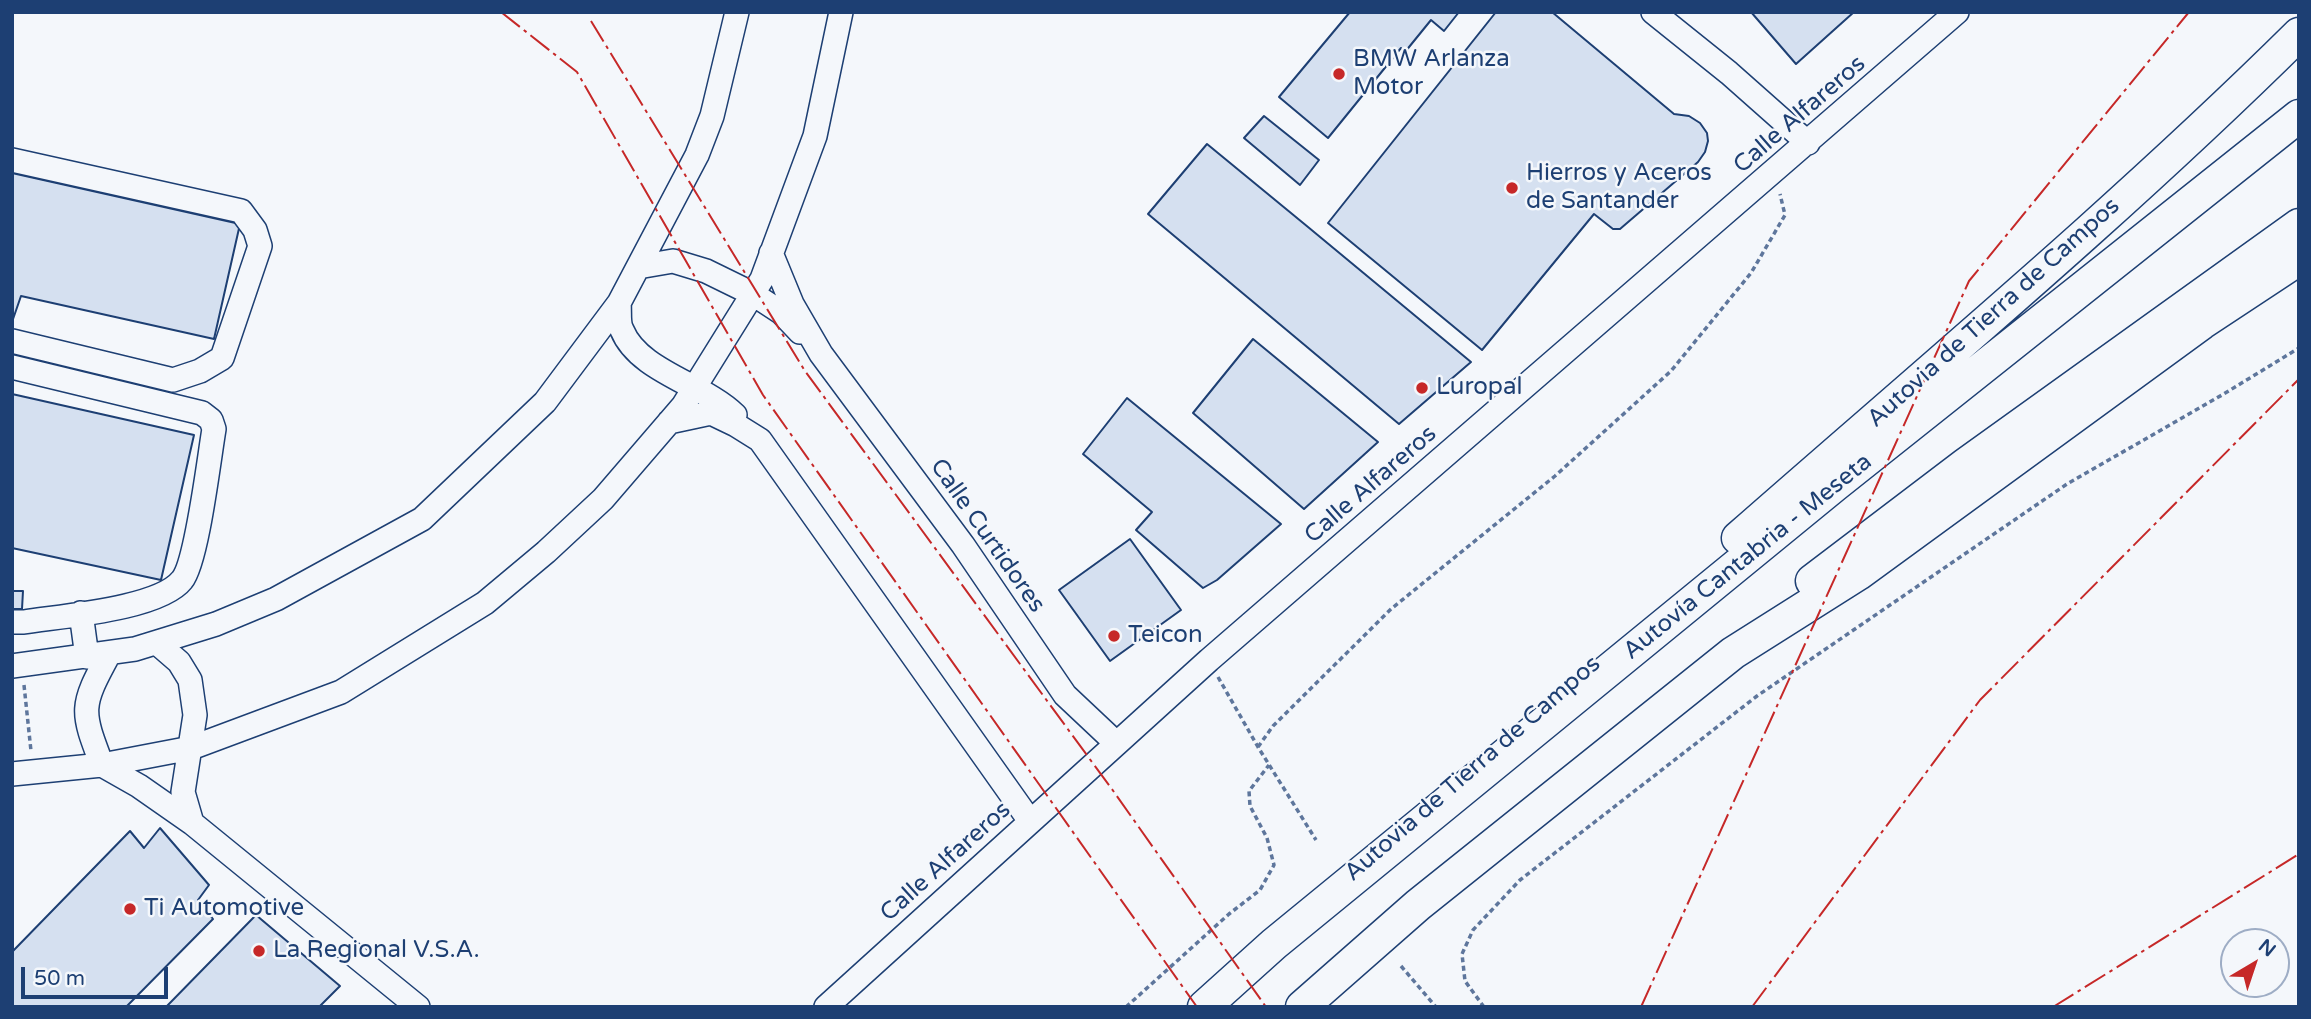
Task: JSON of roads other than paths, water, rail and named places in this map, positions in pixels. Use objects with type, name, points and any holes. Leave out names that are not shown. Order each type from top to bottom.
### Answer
[{"type":"highway","name":"Autovia de Tierra de Campos","points":[[1274,944],[1942,362],[2228,104],[2299,34]]},
{"type":"highway","name":"Autovía Cantabria - Meseta","points":[[1205,1007],[1274,944],[1824,494],[2299,117]]},
{"type":"highway","points":[[1302,1007],[1418,905],[1733,653],[1798,592],[1966,464],[2299,225]]},
{"type":"highway","points":[[1733,653],[1858,574],[2202,323],[2299,259]]},
{"type":"street","points":[[17,666],[98,656],[157,643],[216,624],[276,599],[422,519],[545,402],[619,303],[702,142],[712,116],[737,12]]},
{"type":"street","points":[[23,773],[102,765],[191,748],[341,692],[485,603],[603,499],[669,422],[695,387],[762,279],[815,136],[841,12]]},
{"type":"street","points":[[1653,12],[1729,73],[1808,143]]},
{"type":"street","name":"Calle Alfareros","points":[[826,1007],[1209,660],[1957,12]]},
{"type":"street","points":[[12,160],[241,211],[255,230],[260,246],[222,358],[200,371],[173,380],[12,341]]},
{"type":"street","name":"Calle Curtidores","points":[[771,253],[792,304],[821,354],[963,545],[1065,695],[1116,743]]},
{"type":"street","name":"Calle Curtidores","points":[[638,267],[673,261],[706,271],[753,294],[782,313],[821,354]]},
{"type":"street","points":[[619,303],[621,328],[631,347],[645,360],[727,407],[760,440],[1030,821]]},
{"type":"street","points":[[12,367],[202,413],[211,420],[214,429],[192,556],[184,578],[163,596],[124,606],[12,622]]},
{"type":"street","points":[[669,422],[711,413],[760,440]]},
{"type":"street","points":[[81,613],[98,656],[85,718],[102,765],[139,786],[192,823],[418,1007]]},
{"type":"street","points":[[157,643],[179,662],[190,680],[195,715],[183,792],[192,823]]},
{"type":"place","name":"BMW Arlanza Motor","points":[[1339,74]]},
{"type":"place","name":"Hierros y Aceros de Santander","points":[[1512,188]]},
{"type":"place","name":"Luropal","points":[[1422,388]]},
{"type":"place","name":"Teicon","points":[[1114,636]]},
{"type":"place","name":"Ti Automotive","points":[[130,909]]},
{"type":"place","name":"La Regional V.S.A.","points":[[259,951]]}]
